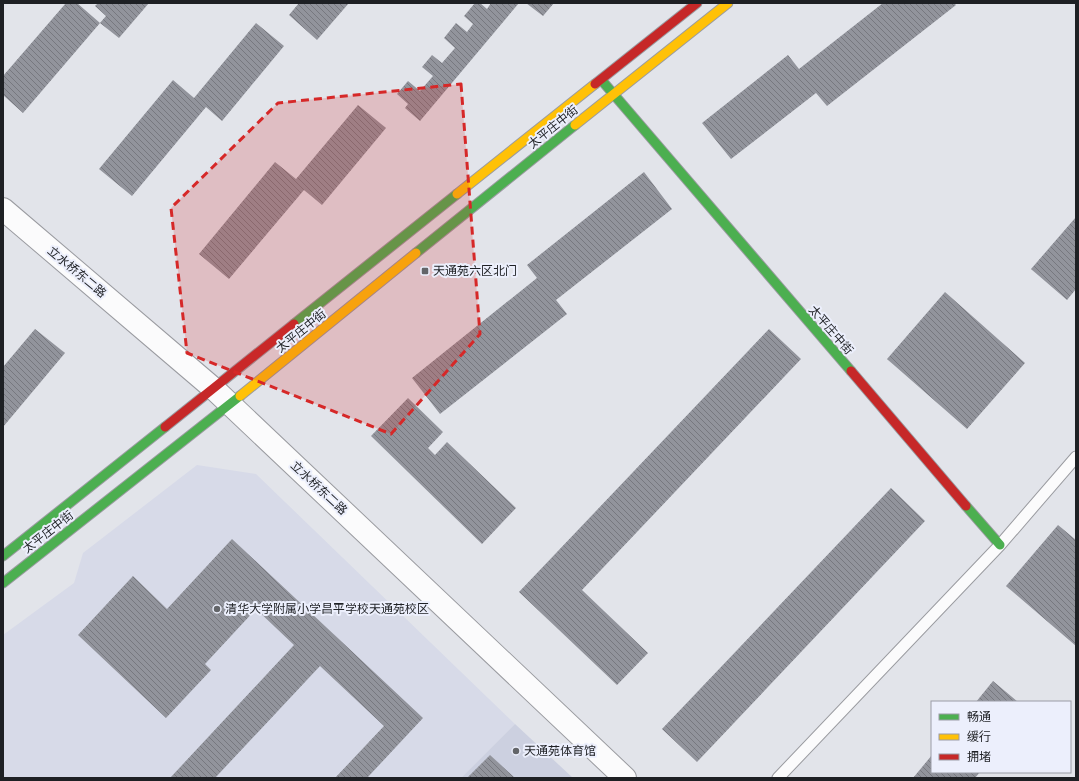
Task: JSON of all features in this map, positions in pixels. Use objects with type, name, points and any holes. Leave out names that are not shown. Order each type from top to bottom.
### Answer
[{"type":"main road","name":"太平庄中街","points":[[3,556],[697,3]]},
{"type":"main road","name":"太平庄中街","points":[[3,583],[230,404],[613,94],[728,3]]},
{"type":"main road","name":"太平庄中街","points":[[601,81],[1000,545]]},
{"type":"street","name":"立水桥东二路","points":[[3,209],[214,389],[625,778]]},
{"type":"lane","points":[[778,778],[1000,545],[1076,458]]},
{"type":"highlighted area","points":[[461,84],[480,334],[391,434],[187,353],[171,208],[278,103]]},
{"type":"shaded area","name":"清华大学附属小学昌平学校天通苑校区","points":[[197,465],[256,474],[515,724],[461,778],[3,778],[3,635],[74,583],[83,553]]},
{"type":"shaded area","name":"天通苑体育馆","points":[[515,724],[573,778],[461,778]]},
{"type":"building","points":[[66,3],[77,3],[100,23],[23,113],[3,95],[3,76]]},
{"type":"building","points":[[98,3],[149,3],[119,38],[100,23],[106,16],[95,6]]},
{"type":"building","points":[[299,3],[349,3],[317,40],[289,15]]},
{"type":"building","points":[[475,3],[480,3],[487,9],[491,3],[519,3],[420,121],[405,108],[408,104],[397,94],[408,81],[420,91],[433,76],[422,67],[432,55],[442,63],[455,48],[444,38],[456,23],[467,32],[473,24],[464,16]]},
{"type":"building","points":[[526,3],[554,3],[543,16]]},
{"type":"building","points":[[883,3],[954,3],[956,5],[827,106],[816,93],[731,159],[702,123],[788,55],[799,69]]},
{"type":"building","points":[[256,23],[284,46],[222,121],[206,107],[132,196],[99,169],[173,80],[194,98]]},
{"type":"building","points":[[358,105],[386,128],[322,205],[304,190],[229,279],[199,254],[275,162],[296,179]]},
{"type":"building","points":[[644,172],[672,209],[556,300],[567,314],[440,414],[412,378],[537,278],[527,265]]},
{"type":"building","points":[[1076,217],[1076,289],[1067,300],[1031,269]]},
{"type":"building","points":[[945,292],[1025,363],[967,429],[887,359]]},
{"type":"building","points":[[35,329],[65,353],[3,427],[3,367]]},
{"type":"building","points":[[769,329],[801,359],[582,590],[648,653],[617,685],[519,592]]},
{"type":"building","points":[[408,398],[443,432],[428,448],[435,455],[447,442],[516,508],[482,544],[371,436]]},
{"type":"building","points":[[891,488],[925,521],[697,762],[662,729]]},
{"type":"building","points":[[1058,525],[1076,540],[1076,646],[1006,586]]},
{"type":"building","points":[[232,539],[423,718],[367,778],[335,778],[384,726],[320,666],[215,778],[170,778],[294,645],[256,609],[205,664],[211,670],[166,718],[78,635],[133,576],[167,609]]},
{"type":"building","points":[[993,681],[1017,701],[977,701]]},
{"type":"building","points":[[490,755],[515,778],[467,778]]},
{"type":"building","points":[[931,756],[931,773],[979,773],[975,778],[913,778]]},
{"type":"traffic: fast","points":[[604,83],[851,371]]},
{"type":"traffic: fast","points":[[416,253],[575,125]]},
{"type":"traffic: fast","points":[[294,324],[457,194]]},
{"type":"traffic: fast","points":[[3,583],[240,396]]},
{"type":"traffic: fast","points":[[3,556],[165,427]]},
{"type":"traffic: fast","points":[[966,506],[1000,545]]},
{"type":"traffic: slow","points":[[575,125],[728,3]]},
{"type":"traffic: slow","points":[[457,194],[595,84]]},
{"type":"traffic: slow","points":[[240,396],[416,253]]},
{"type":"traffic: jam","points":[[595,84],[697,3]]},
{"type":"traffic: jam","points":[[165,427],[294,324]]},
{"type":"traffic: jam","points":[[851,371],[966,506]]},
{"type":"place","name":"天通苑六区北门","points":[[425,271]]},
{"type":"place","name":"清华大学附属小学昌平学校天通苑校区","points":[[217,609]]},
{"type":"place","name":"天通苑体育馆","points":[[516,751]]}]
